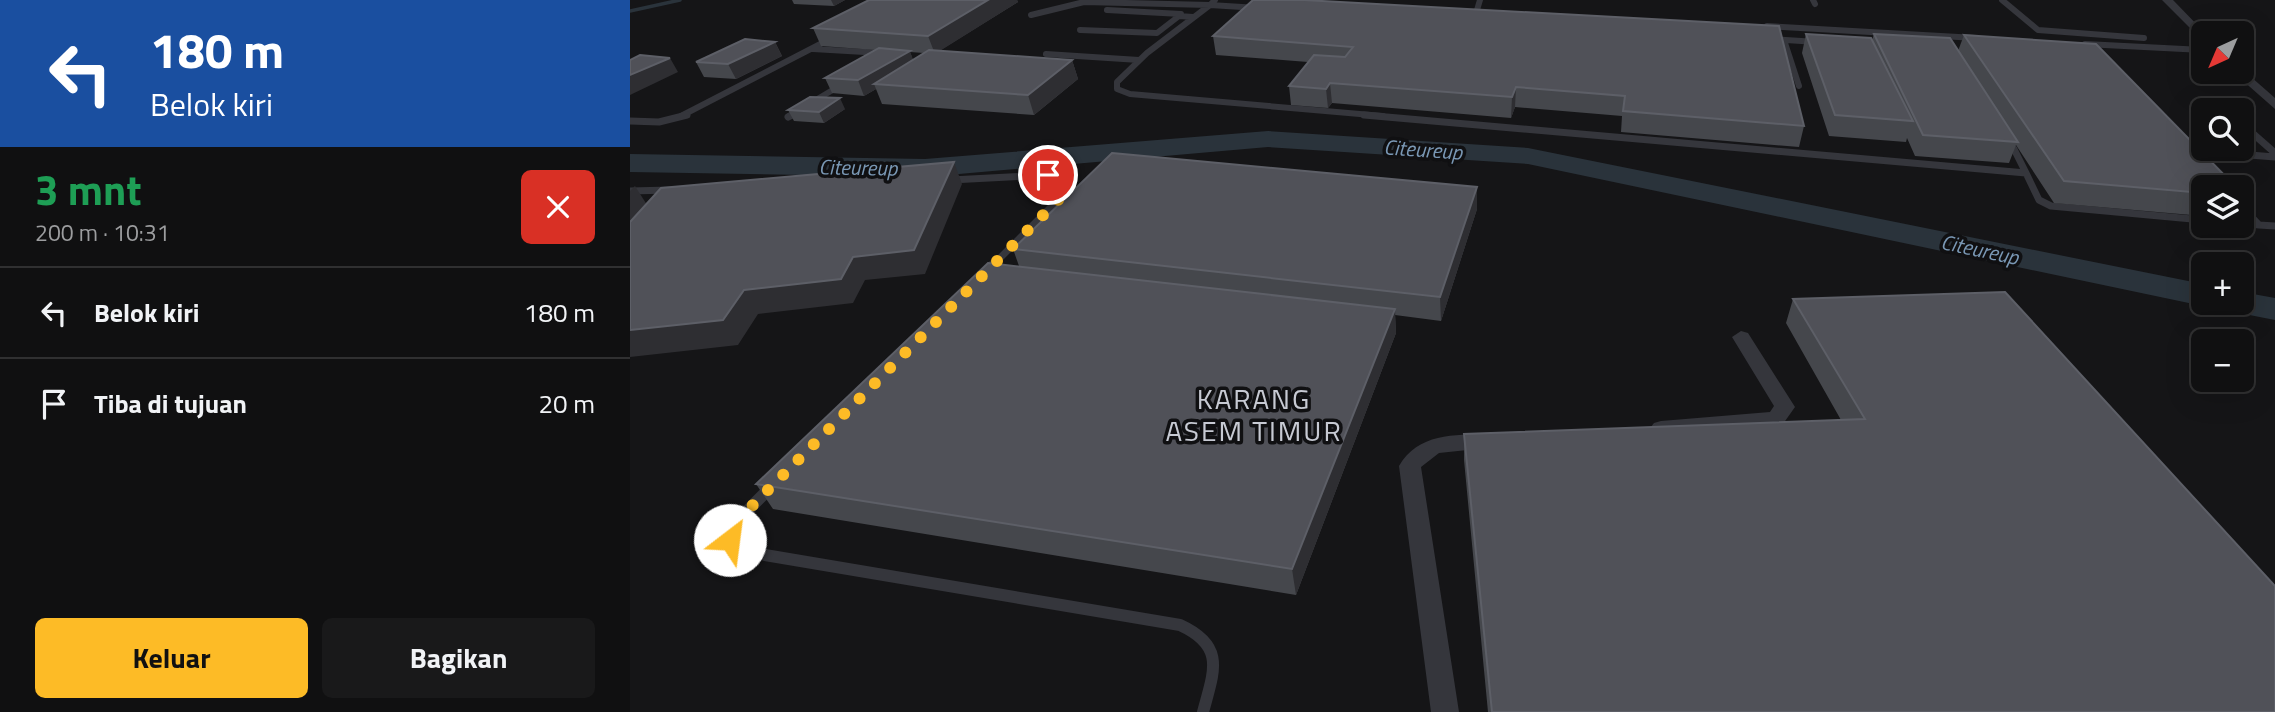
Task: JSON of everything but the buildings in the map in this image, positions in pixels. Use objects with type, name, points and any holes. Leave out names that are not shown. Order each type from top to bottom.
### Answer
[{"type":"street","points":[[2167,0],[2191,25]]},
{"type":"street","points":[[2252,84],[2275,105]]},
{"type":"street","points":[[1639,430],[1779,418],[1785,407],[1741,337]]},
{"type":"street","points":[[1445,712],[1411,463],[1431,447],[1516,439]]},
{"type":"lane","points":[[1477,10],[1480,0]]},
{"type":"lane","points":[[2002,0],[2038,30],[2144,38]]},
{"type":"lane","points":[[1031,15],[1084,2],[1213,2],[1264,9]]},
{"type":"lane","points":[[1213,2],[1139,60],[1117,82],[1117,89],[1122,92],[2026,173]]},
{"type":"lane","points":[[1464,9],[1491,10]]},
{"type":"lane","points":[[1107,10],[1181,14],[1179,16]]},
{"type":"lane","points":[[1080,30],[1157,33],[1179,16],[1192,17]]},
{"type":"lane","points":[[1756,25],[1980,38]]},
{"type":"lane","points":[[630,121],[659,122],[686,115],[835,36]]},
{"type":"lane","points":[[1757,38],[1823,42]]},
{"type":"lane","points":[[1784,40],[1799,86]]},
{"type":"lane","points":[[2077,43],[2191,49]]},
{"type":"lane","points":[[813,48],[888,54],[875,65]]},
{"type":"lane","points":[[1046,54],[1139,60]]},
{"type":"lane","points":[[788,117],[853,78]]},
{"type":"lane","points":[[2254,135],[2275,155]]},
{"type":"lane","points":[[2177,141],[2191,155]]},
{"type":"lane","points":[[2014,149],[2039,200],[2051,206],[2191,219]]},
{"type":"lane","points":[[2185,150],[2275,155]]},
{"type":"lane","points":[[936,181],[1048,175],[1063,178],[1069,184],[1061,197],[982,276]]},
{"type":"lane","points":[[630,191],[686,190]]},
{"type":"lane","points":[[2254,220],[2259,225]]},
{"type":"lane","points":[[2254,224],[2275,226]]},
{"type":"lane","points":[[776,482],[731,529],[730,540],[736,547],[765,555],[1180,625],[1201,635],[1213,652],[1213,670],[1203,712]]},
{"type":"waterway","points":[[630,11],[680,0]]},
{"type":"waterway","name":"Citeureup","points":[[630,163],[925,168],[1268,139],[1528,156],[2191,293]]},
{"type":"waterway","name":"Citeureup","points":[[2254,305],[2275,309]]},
{"type":"district","name":"KARANG ASEM TIMUR","points":[[1254,414]]},
{"type":"route","points":[[730,540],[729,534],[737,521],[1061,197],[1069,184],[1063,178],[1048,175]]}]
